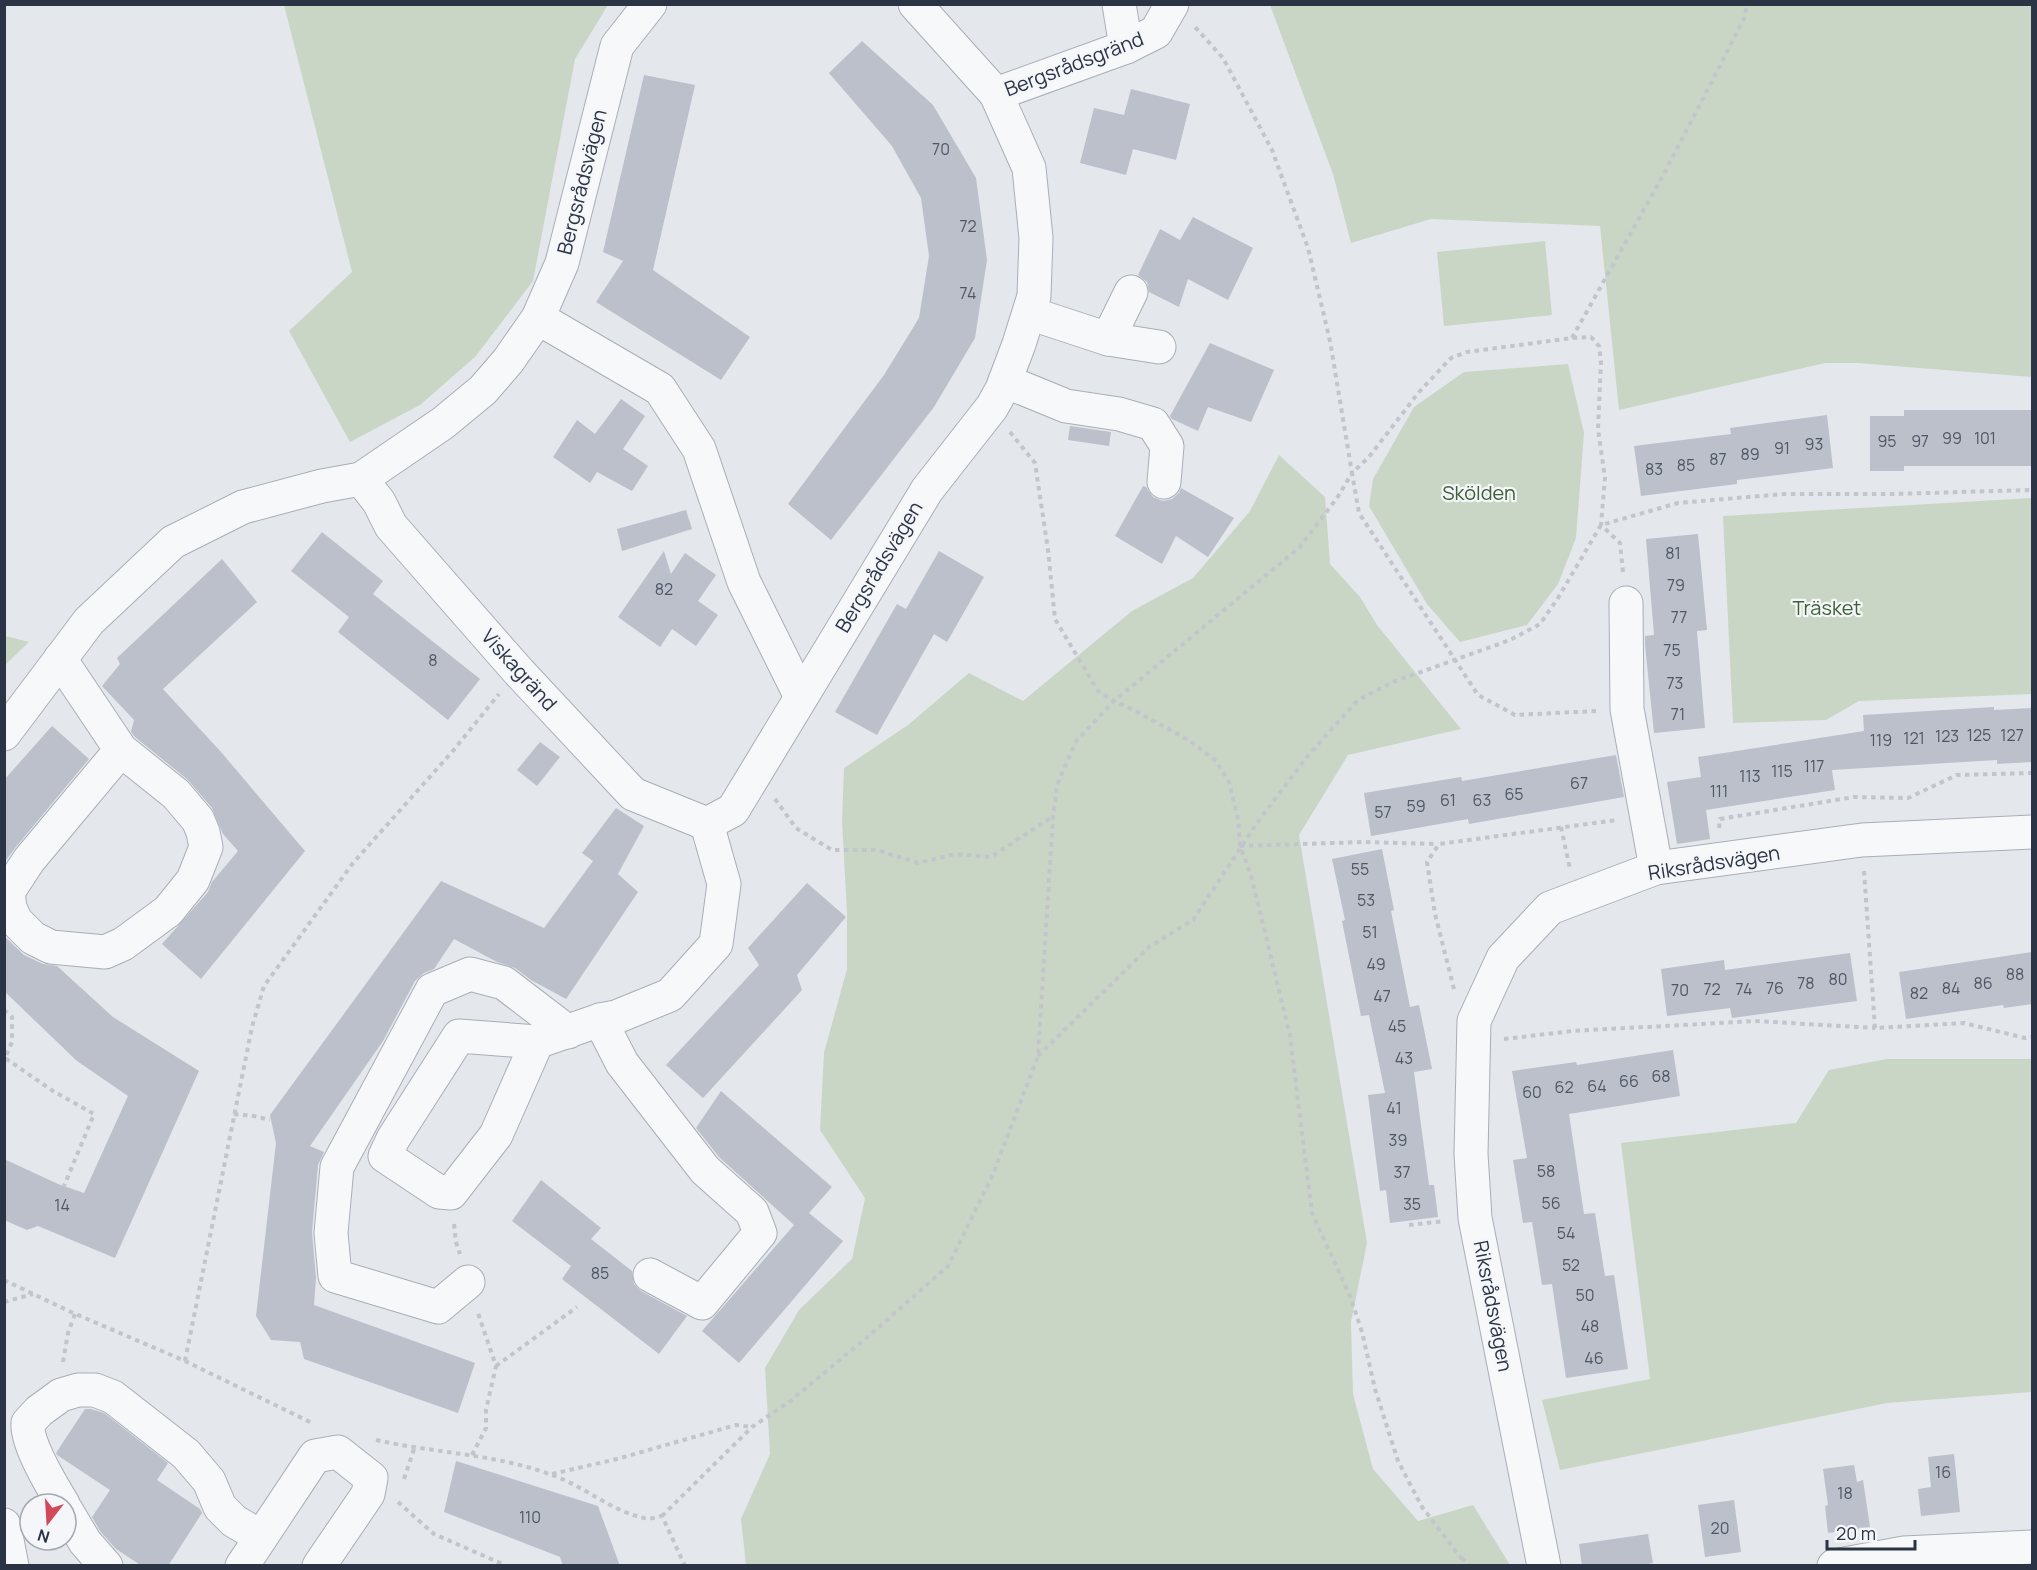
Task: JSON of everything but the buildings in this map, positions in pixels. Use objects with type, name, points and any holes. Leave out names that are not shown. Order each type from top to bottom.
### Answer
[{"type":"street","name":"Bergsrådsvägen","points":[[4,734],[89,621],[173,542],[243,507],[322,486],[361,479],[442,423],[483,390],[538,318],[562,263],[617,46],[650,4]]},
{"type":"street","name":"Bergsrådsvägen","points":[[707,824],[733,810],[927,490],[998,394],[1034,296],[1036,238],[1029,168],[996,94],[915,4]]},
{"type":"street","points":[[1119,4],[1126,47]]},
{"type":"street","name":"Bergsrådsgränd","points":[[996,94],[1126,47],[1156,32],[1180,12]]},
{"type":"street","points":[[1108,339],[1131,292]]},
{"type":"street","points":[[1029,313],[1108,339],[1159,347]]},
{"type":"street","points":[[538,318],[660,389],[699,449],[744,582],[801,697]]},
{"type":"street","points":[[998,394],[1119,414],[1153,424],[1167,446],[1164,482]]},
{"type":"street","name":"Viskagränd","points":[[361,479],[379,502],[391,526],[519,672],[633,794],[707,824]]},
{"type":"street","points":[[1626,603],[1627,709],[1656,868]]},
{"type":"street","points":[[60,659],[121,750],[176,794],[198,820],[206,847],[193,880],[168,911],[123,944],[105,952],[51,947],[33,938],[16,921],[10,908],[8,892],[29,860],[121,750]]},
{"type":"street","points":[[537,1042],[496,1135],[451,1193],[439,1192],[385,1156],[393,1139],[459,1036],[537,1042],[600,1020],[616,1017],[670,995],[716,944],[724,884],[707,824]]},
{"type":"street","name":"Riksrådsvägen","points":[[1544,1566],[1475,1218],[1471,1154],[1474,1021],[1503,958],[1550,908],[1656,868],[1862,840],[2032,832]]},
{"type":"street","points":[[468,1282],[438,1307],[335,1276],[331,1233],[336,1167],[432,990],[470,974],[504,983],[568,1032]]},
{"type":"street","points":[[600,1020],[622,1063],[705,1170],[752,1212],[760,1233],[702,1303],[650,1275]]},
{"type":"street","points":[[56,1492],[44,1472],[30,1438],[28,1424],[57,1396],[78,1390],[95,1390],[113,1397],[186,1454],[209,1481],[220,1508],[234,1521],[261,1537]]},
{"type":"street","points":[[242,1566],[315,1456],[338,1452],[371,1478],[368,1494],[319,1566]]},
{"type":"street","points":[[4,1525],[12,1566]]},
{"type":"street","points":[[78,1530],[106,1566]]},
{"type":"street","points":[[1834,1566],[2032,1547]]},
{"type":"path","points":[[1572,338],[1666,170],[1744,19],[1747,4]]},
{"type":"path","points":[[1180,12],[1223,58],[1272,150],[1308,248],[1330,341],[1359,513],[1478,695],[1515,715],[1627,709]]},
{"type":"path","points":[[369,1438],[414,1449],[472,1455],[551,1474],[607,1503],[646,1519],[662,1516],[752,1427],[789,1402],[948,1266],[991,1179],[1038,1056],[1053,817],[1057,785],[1076,741],[1114,701],[1299,548],[1337,498],[1352,473],[1369,457],[1419,392],[1451,358],[1467,352],[1591,337],[1599,346],[1601,362],[1598,429],[1605,478],[1601,525],[1540,624],[1510,640],[1393,682],[1358,700],[1306,758],[1240,846],[1193,920],[1149,947],[1038,1056]]},
{"type":"path","points":[[998,394],[1035,464],[1048,550],[1055,620],[1098,691],[1190,741],[1216,761],[1229,782],[1238,819],[1240,846],[1251,875],[1290,1036],[1312,1213],[1350,1296],[1362,1332],[1375,1389],[1398,1461],[1422,1507],[1461,1558],[1471,1566]]},
{"type":"path","points":[[1601,525],[1678,503],[1784,494],[2032,490]]},
{"type":"path","points":[[1601,525],[1620,543],[1626,603]]},
{"type":"path","points":[[185,1361],[252,1027],[264,986],[354,863],[519,672]]},
{"type":"path","points":[[768,752],[770,792],[796,828],[832,850],[877,850],[918,863],[955,854],[991,857],[1053,817]]},
{"type":"path","name":"Riksrådsvägen","points":[[1718,836],[1720,819],[1854,797],[1908,798],[1956,775],[2032,773]]},
{"type":"path","points":[[1240,846],[1363,842],[1439,844],[1647,816]]},
{"type":"path","points":[[1561,827],[1577,898]]},
{"type":"path","points":[[1862,840],[1875,1028]]},
{"type":"path","points":[[1439,844],[1426,862],[1435,914],[1453,988],[1480,1009]]},
{"type":"path","points":[[4,1010],[12,1017],[12,1042],[4,1058],[53,1091],[94,1114],[64,1186]]},
{"type":"path","points":[[1474,1042],[1572,1031],[1755,1021],[1875,1028],[1964,1023],[2025,1038],[2032,1037]]},
{"type":"path","points":[[234,1114],[270,1120]]},
{"type":"path","points":[[451,1193],[456,1242],[496,1366],[486,1410],[486,1428],[472,1455]]},
{"type":"path","points":[[4,1280],[75,1314],[185,1361],[323,1428]]},
{"type":"path","points":[[4,1302],[34,1294]]},
{"type":"path","points":[[496,1366],[577,1307]]},
{"type":"path","points":[[66,1350],[68,1333],[75,1314]]},
{"type":"path","points":[[551,1474],[736,1425],[752,1427]]},
{"type":"path","points":[[403,1480],[414,1449]]},
{"type":"path","points":[[368,1494],[396,1501],[434,1534],[507,1566]]},
{"type":"path","points":[[662,1516],[685,1566]]},
{"type":"path","points":[[1461,1558],[1461,1566]]},
{"type":"green space","points":[[284,5],[608,5],[575,59],[533,281],[475,357],[420,405],[350,442],[289,331],[352,272]]},
{"type":"green space","points":[[1270,5],[2032,5],[2032,377],[1857,363],[1825,363],[1619,410],[1600,226],[1431,219],[1351,243],[1333,174]]},
{"type":"green space","points":[[1545,241],[1552,315],[1444,326],[1437,252]]},
{"type":"green space","name":"Skölden","points":[[1568,364],[1584,433],[1576,538],[1558,584],[1527,625],[1460,642],[1427,604],[1369,506],[1373,479],[1414,407],[1464,372]]},
{"type":"green space","points":[[1279,455],[1325,497],[1330,564],[1360,597],[1377,625],[1461,729],[1348,755],[1299,835],[1367,1243],[1351,1322],[1353,1394],[1373,1469],[1418,1521],[1473,1505],[1510,1565],[746,1565],[741,1519],[770,1454],[765,1368],[799,1310],[852,1259],[865,1198],[820,1130],[824,1053],[847,969],[847,913],[842,821],[844,768],[908,725],[969,673],[1023,701],[1132,611],[1193,578],[1250,511]]},
{"type":"green space","name":"Träsket","points":[[2032,498],[2032,694],[1859,701],[1826,720],[1733,723],[1723,516]]},
{"type":"green space","points":[[4,636],[29,642],[5,665]]},
{"type":"green space","points":[[1887,1059],[2032,1059],[2032,1392],[1887,1403],[1560,1470],[1542,1400],[1650,1379],[1621,1143],[1796,1123],[1829,1070]]}]
